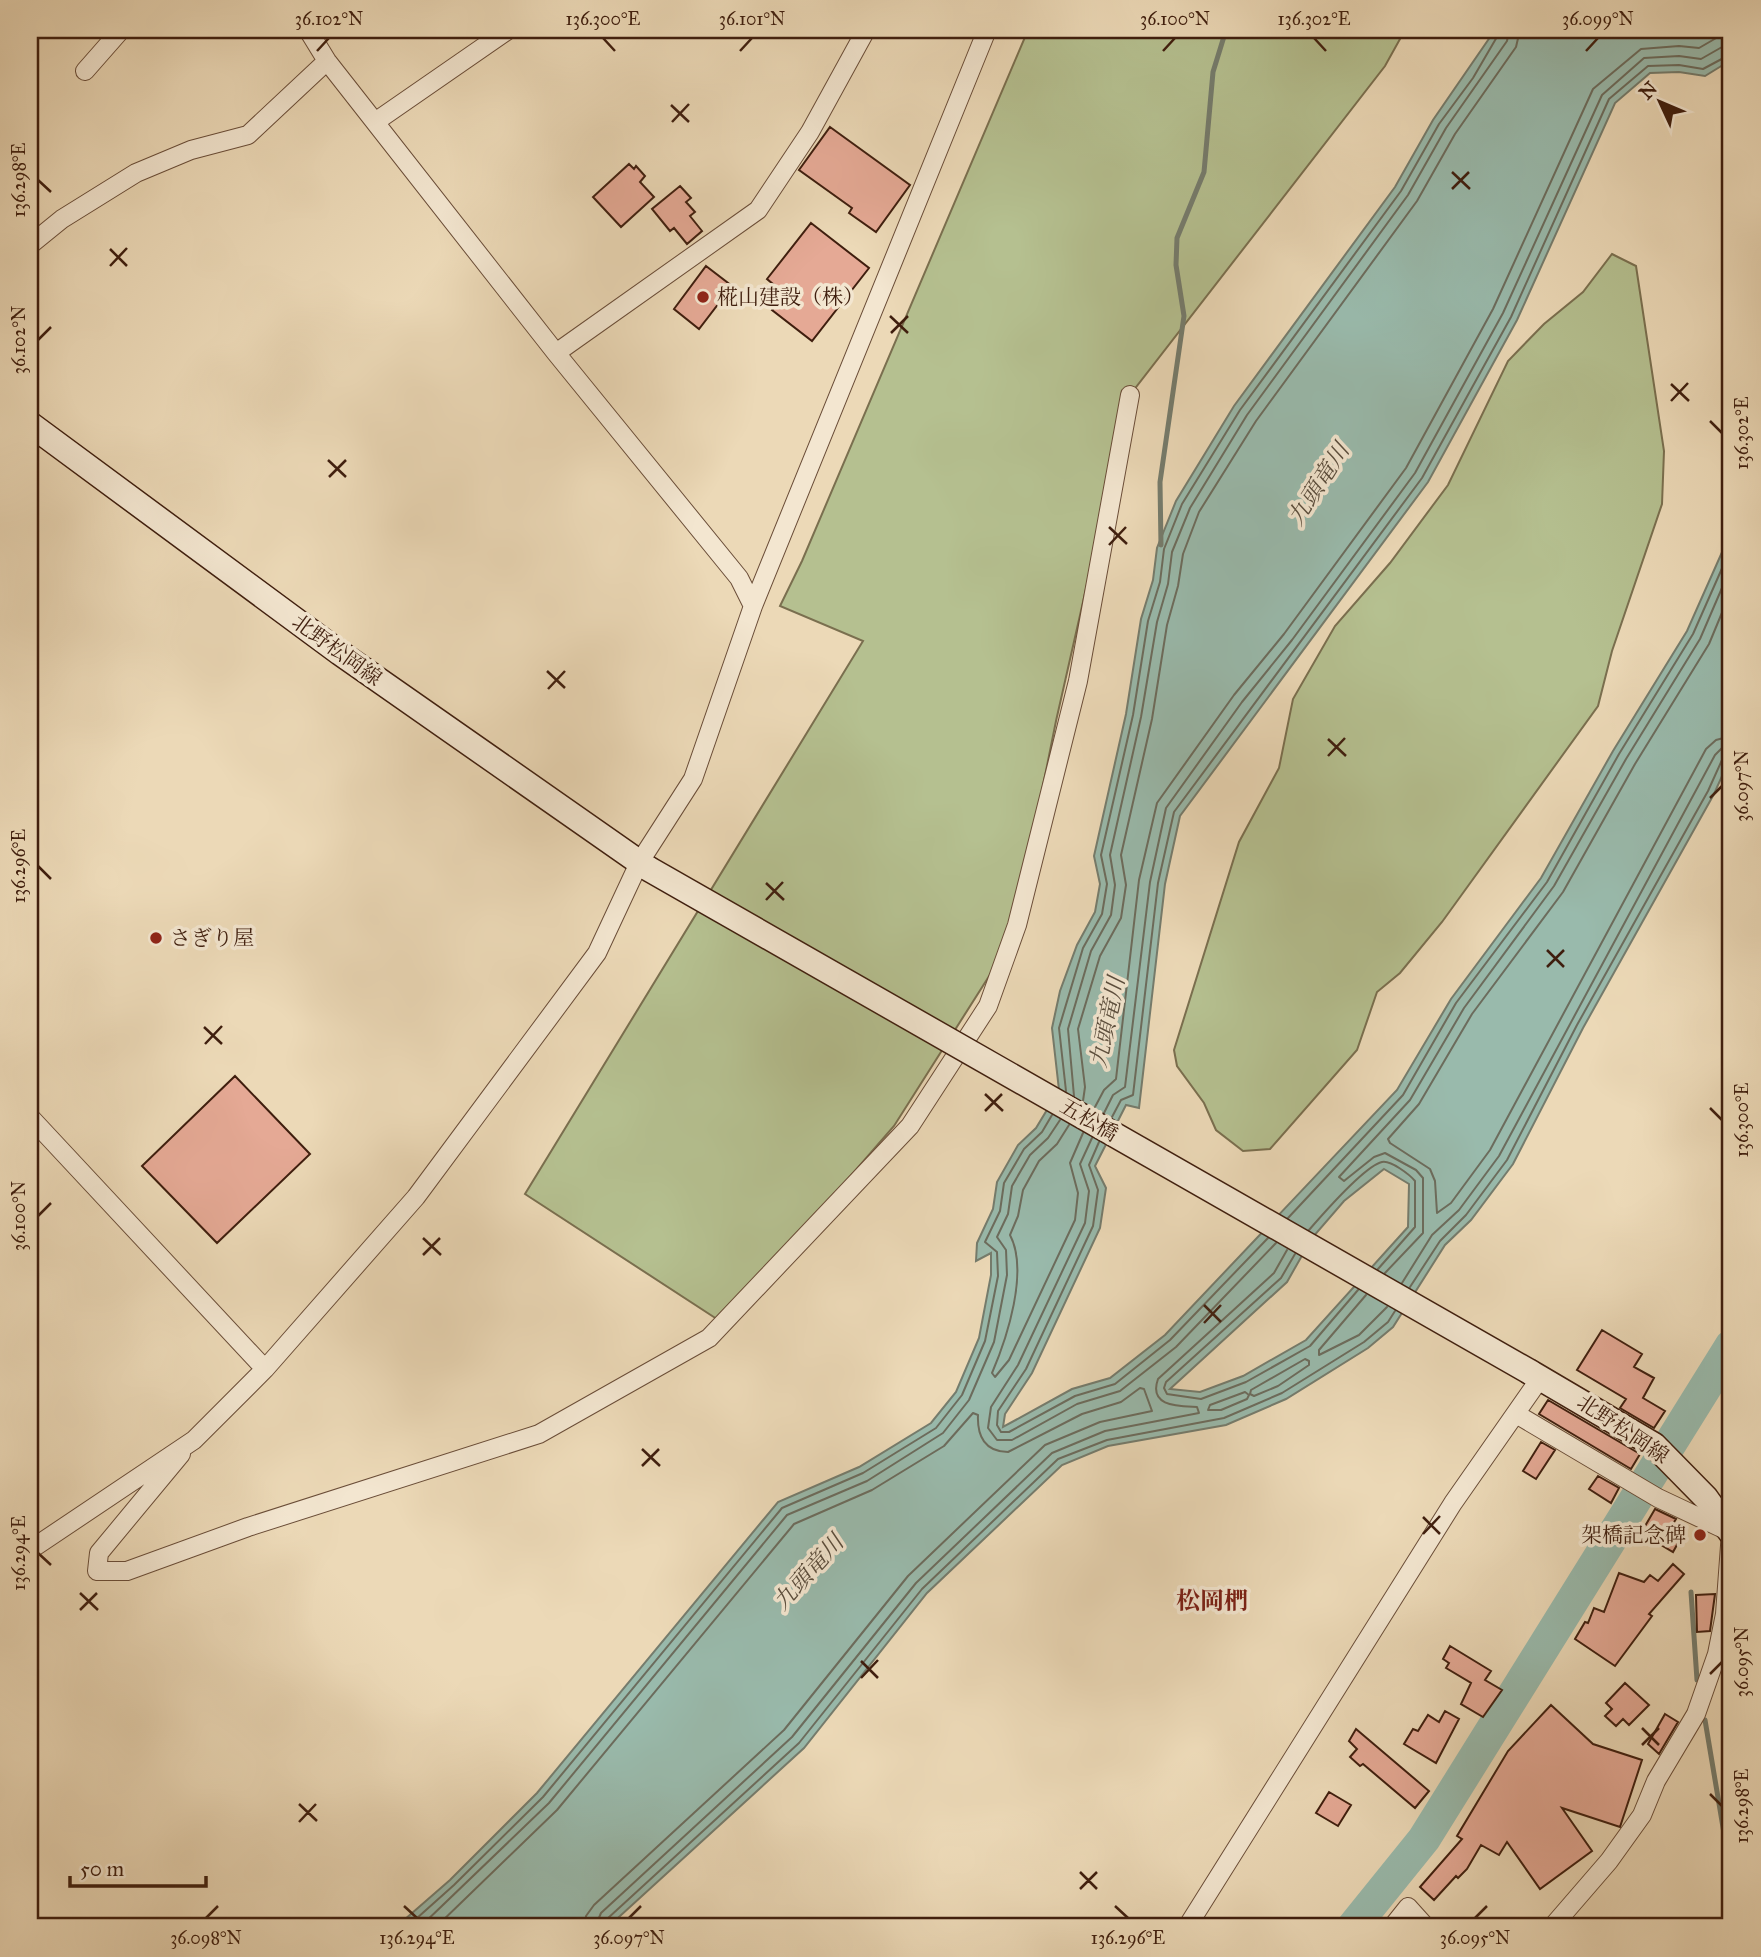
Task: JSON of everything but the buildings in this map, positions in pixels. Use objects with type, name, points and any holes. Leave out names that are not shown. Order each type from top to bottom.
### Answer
[{"type":"main road","name":"北野松岡線","points":[[30,425],[340,653],[644,866]]},
{"type":"main road","name":"五松橋","points":[[644,866],[1536,1375]]},
{"type":"main road","name":"北野松岡線","points":[[1536,1375],[1654,1446],[1677,1467],[1731,1532]]},
{"type":"street","points":[[85,71],[121,30]]},
{"type":"street","points":[[308,30],[327,61],[556,353],[739,578],[752,606]]},
{"type":"street","points":[[375,122],[508,30]]},
{"type":"street","points":[[556,353],[758,210],[810,132],[866,30]]},
{"type":"street","points":[[987,30],[752,606],[693,779],[597,953],[416,1197],[265,1369],[194,1440],[99,1553],[97,1570],[127,1571],[248,1527],[538,1434],[709,1338],[909,1126],[988,1006],[1017,925],[1078,681],[1130,395]]},
{"type":"street","points":[[30,245],[62,219],[136,173],[191,150],[248,135],[327,61]]},
{"type":"street","points":[[30,1117],[265,1369]]},
{"type":"street","points":[[1187,1927],[1453,1503],[1516,1414],[1536,1375]]},
{"type":"street","points":[[1516,1414],[1658,1498],[1731,1532],[1720,1640],[1696,1714],[1656,1782],[1642,1815],[1609,1861],[1552,1927]]},
{"type":"street","points":[[30,1550],[194,1440]]},
{"type":"street","points":[[1392,1927],[1408,1907],[1426,1927]]},
{"type":"green space","points":[[1028,30],[1405,30],[1385,66],[1130,395],[1056,721],[1012,940],[894,1126],[723,1323],[525,1194],[863,641],[780,606],[802,561]]},
{"type":"green space","points":[[1612,254],[1636,266],[1664,451],[1662,504],[1612,651],[1598,706],[1442,922],[1400,973],[1377,992],[1357,1050],[1270,1149],[1243,1151],[1216,1130],[1204,1103],[1177,1066],[1174,1050],[1239,842],[1279,768],[1293,699],[1335,626],[1390,563],[1448,485],[1508,361],[1544,324],[1583,292]]},
{"type":"water","name":"九頭竜川","points":[[1495,30],[1731,30],[1731,60],[1705,76],[1679,72],[1650,73],[1615,103],[1517,320],[1428,482],[1180,816],[1165,884],[1139,1108],[1126,1105],[1095,1166],[1106,1188],[1100,1228],[1032,1373],[1005,1414],[1003,1427],[1072,1389],[1110,1378],[1165,1335],[1397,1090],[1451,999],[1541,878],[1613,751],[1687,631],[1731,532],[1731,756],[1714,794],[1583,1028],[1513,1164],[1471,1220],[1445,1245],[1393,1327],[1368,1348],[1286,1399],[1226,1425],[1108,1446],[1062,1465],[927,1593],[804,1748],[608,1927],[396,1927],[450,1880],[537,1793],[778,1502],[859,1467],[931,1423],[956,1392],[979,1338],[991,1275],[991,1253],[976,1261],[977,1243],[993,1209],[997,1182],[1018,1145],[1036,1128],[1059,1090],[1052,1028],[1060,991],[1077,945],[1095,912],[1100,884],[1094,856],[1126,714],[1141,619],[1153,580],[1157,548],[1176,501],[1234,406],[1395,187],[1433,120]],"holes":[[[1384,1169],[1409,1184],[1408,1227],[1306,1340],[1243,1376],[1200,1392],[1170,1389],[1287,1282],[1312,1238],[1344,1201]]]},
{"type":"waterway","points":[[1161,545],[1160,482],[1184,316],[1176,265],[1177,238],[1204,172],[1213,72],[1226,30]]},
{"type":"waterway","points":[[1353,1927],[1424,1839],[1731,1346]]},
{"type":"waterway","points":[[1691,1592],[1697,1680]]},
{"type":"waterway","points":[[1705,1720],[1731,1875],[1731,1899],[1724,1927]]},
{"type":"place","name":"椛山建設（株）","points":[[703,297]]},
{"type":"place","name":"さぎり屋","points":[[156,938]]},
{"type":"place","name":"架橋記念碑","points":[[1700,1535]]},
{"type":"district","name":"松岡椚","points":[[1212,1601]]}]
